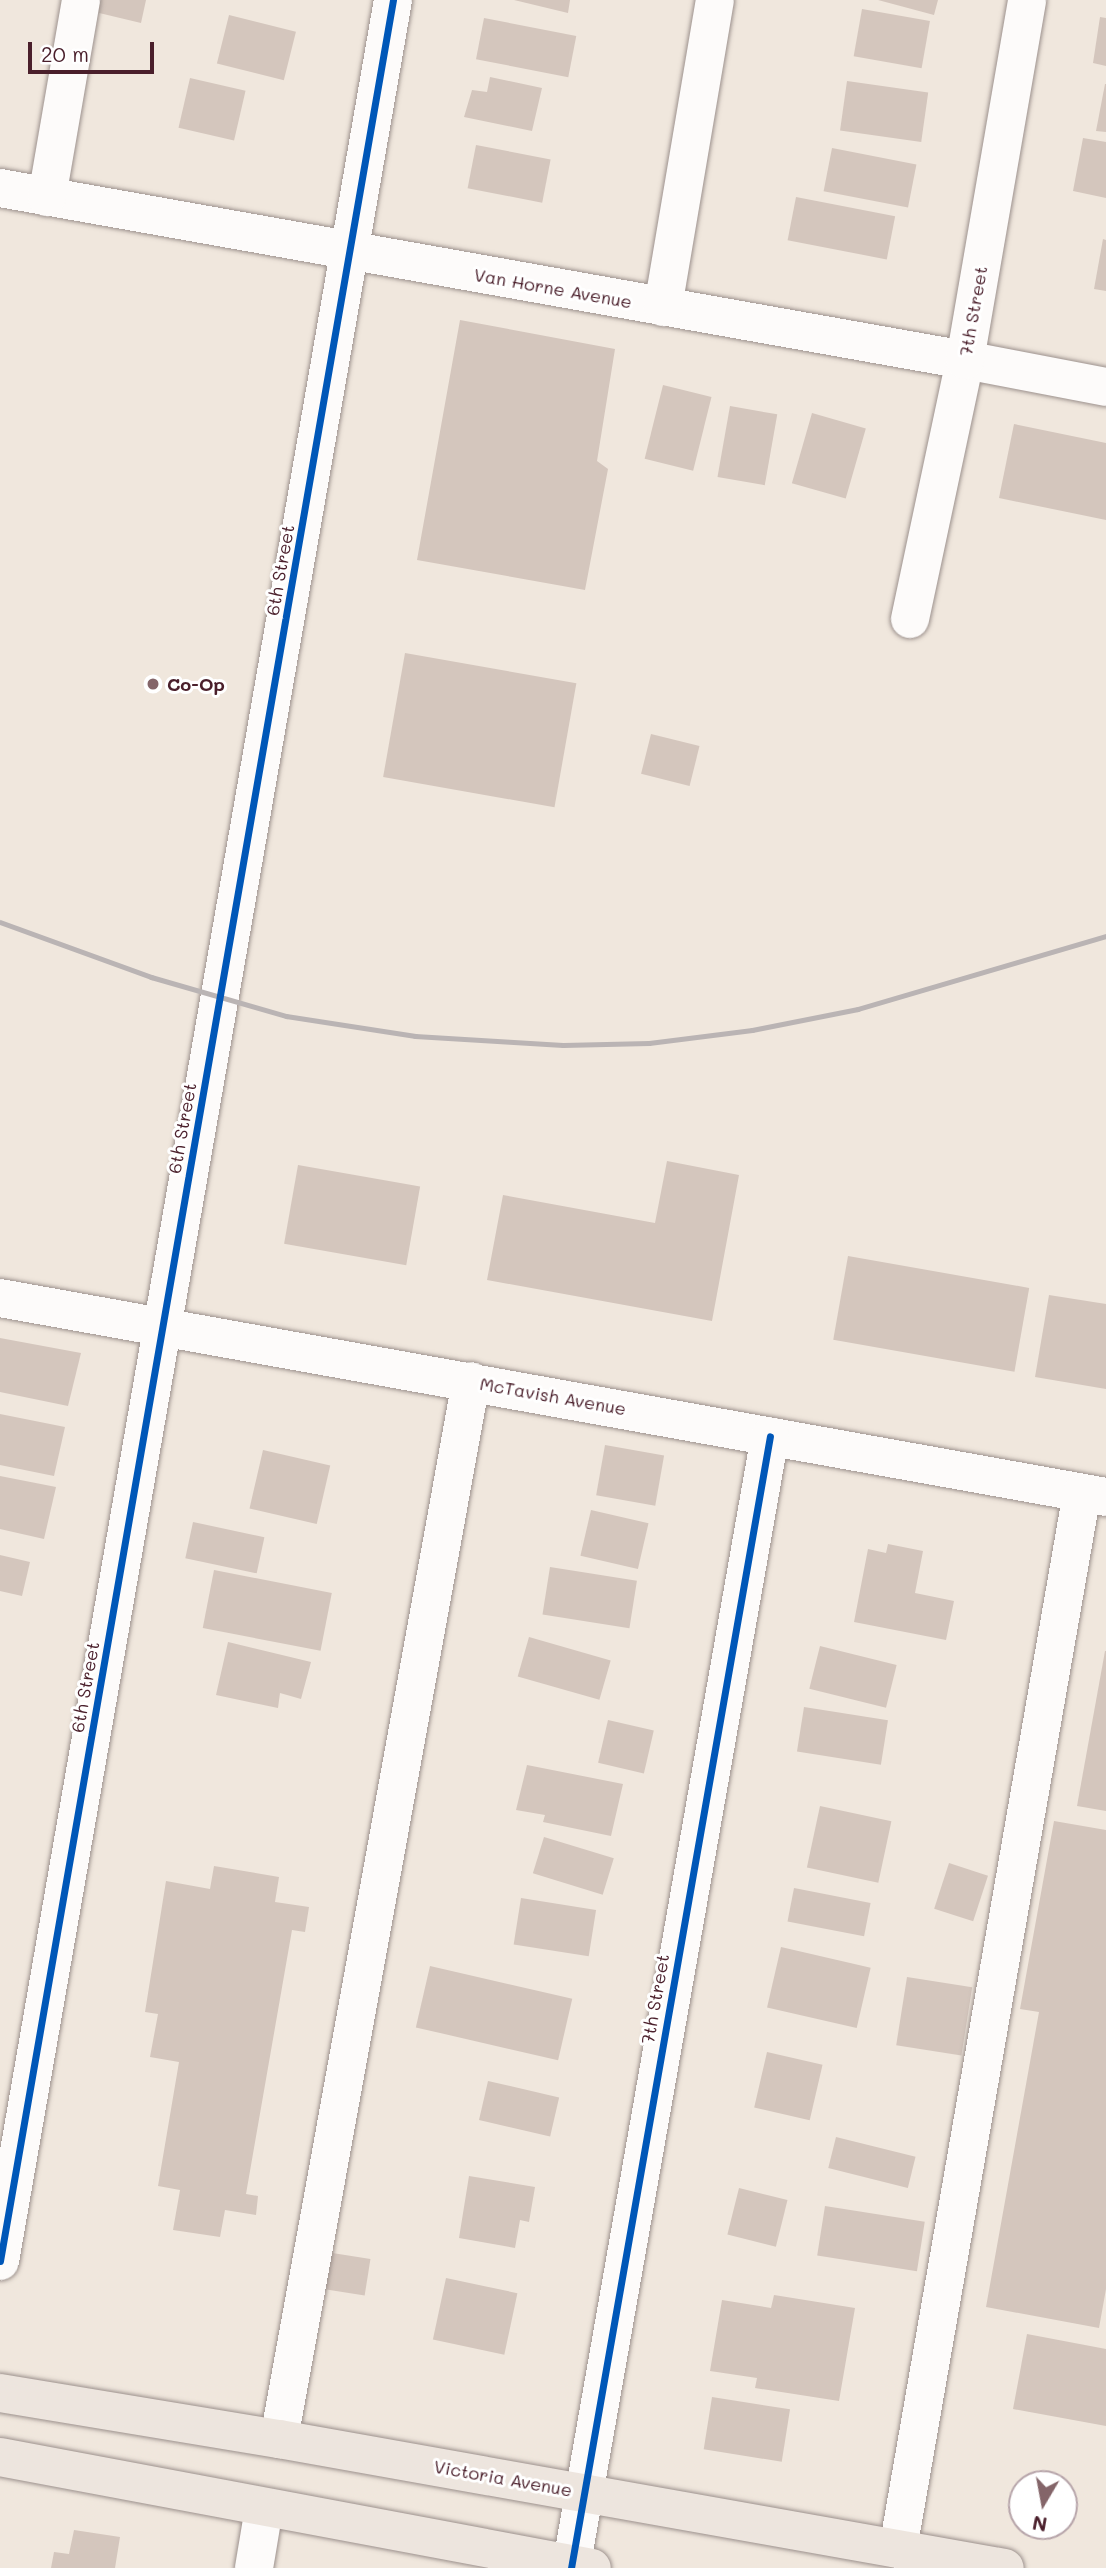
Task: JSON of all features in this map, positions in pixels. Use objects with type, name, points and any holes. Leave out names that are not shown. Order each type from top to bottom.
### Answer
[{"type":"main road","name":"Victoria Avenue","points":[[0,2393],[584,2491],[1006,2568]]},
{"type":"main road","points":[[0,2457],[578,2567]]},
{"type":"street","points":[[47,197],[81,0]]},
{"type":"street","name":"6th Street","points":[[0,2261],[352,253],[393,0]]},
{"type":"street","points":[[663,307],[715,0]]},
{"type":"street","name":"7th Street","points":[[910,620],[965,360],[1027,0]]},
{"type":"street","name":"Van Horne Avenue","points":[[0,188],[1106,387]]},
{"type":"street","name":"McTavish Avenue","points":[[0,1298],[163,1325],[1094,1495]]},
{"type":"street","points":[[279,2438],[471,1381]]},
{"type":"street","name":"7th Street","points":[[578,2567],[584,2491],[770,1436]]},
{"type":"street","points":[[898,2549],[1094,1495]]},
{"type":"street","points":[[254,2568],[264,2508]]},
{"type":"building","points":[[98,0],[146,0],[141,23],[95,12]]},
{"type":"building","points":[[514,0],[570,0],[568,13]]},
{"type":"building","points":[[878,0],[938,0],[934,15]]},
{"type":"building","points":[[862,9],[930,21],[922,68],[854,56]]},
{"type":"building","points":[[229,15],[296,32],[284,80],[217,64]]},
{"type":"building","points":[[1100,17],[1106,18],[1106,66],[1093,63]]},
{"type":"building","points":[[484,18],[576,36],[568,77],[476,59]]},
{"type":"building","points":[[490,77],[542,88],[532,131],[464,117],[472,90],[487,92]]},
{"type":"building","points":[[190,78],[246,91],[234,141],[179,128]]},
{"type":"building","points":[[847,81],[928,92],[921,142],[840,131]]},
{"type":"building","points":[[1106,84],[1106,132],[1096,131]]},
{"type":"building","points":[[1083,138],[1106,142],[1106,198],[1073,191]]},
{"type":"building","points":[[476,145],[551,160],[542,203],[468,188]]},
{"type":"building","points":[[832,148],[916,164],[908,208],[824,191]]},
{"type":"building","points":[[796,197],[895,216],[887,259],[788,240]]},
{"type":"building","points":[[1103,239],[1106,240],[1106,291],[1094,289]]},
{"type":"building","points":[[460,320],[615,349],[597,461],[608,469],[585,590],[417,560]]},
{"type":"building","points":[[663,385],[712,397],[693,471],[645,459]]},
{"type":"building","points":[[730,406],[777,414],[765,485],[717,477]]},
{"type":"building","points":[[812,413],[866,428],[846,499],[792,483]]},
{"type":"building","points":[[1014,424],[1106,443],[1106,520],[999,498]]},
{"type":"building","points":[[405,653],[576,683],[554,807],[383,777]]},
{"type":"building","points":[[651,734],[700,746],[690,786],[641,774]]},
{"type":"building","points":[[667,1161],[739,1175],[712,1321],[487,1280],[503,1195],[655,1223]]},
{"type":"building","points":[[298,1165],[420,1187],[406,1265],[284,1244]]},
{"type":"building","points":[[848,1256],[1029,1288],[1014,1372],[833,1340]]},
{"type":"building","points":[[1049,1295],[1106,1304],[1106,1389],[1035,1377]]},
{"type":"building","points":[[0,1338],[81,1353],[68,1406],[0,1392]]},
{"type":"building","points":[[0,1414],[65,1427],[54,1476],[0,1465]]},
{"type":"building","points":[[605,1445],[664,1455],[655,1506],[596,1495]]},
{"type":"building","points":[[263,1450],[330,1466],[317,1524],[250,1508]]},
{"type":"building","points":[[0,1476],[56,1487],[44,1539],[0,1529]]},
{"type":"building","points":[[591,1510],[648,1523],[638,1569],[580,1556]]},
{"type":"building","points":[[193,1522],[264,1537],[257,1573],[185,1558]]},
{"type":"building","points":[[888,1544],[923,1551],[915,1593],[954,1601],[946,1640],[854,1622],[868,1549],[886,1553]]},
{"type":"building","points":[[0,1555],[30,1562],[22,1596],[0,1591]]},
{"type":"building","points":[[550,1567],[637,1581],[629,1628],[542,1614]]},
{"type":"building","points":[[214,1570],[332,1593],[321,1651],[203,1628]]},
{"type":"building","points":[[529,1637],[611,1660],[599,1700],[518,1676]]},
{"type":"building","points":[[228,1642],[311,1662],[301,1699],[280,1693],[278,1708],[216,1695]]},
{"type":"building","points":[[820,1646],[897,1665],[886,1708],[809,1689]]},
{"type":"building","points":[[1106,1651],[1106,1811],[1077,1806]]},
{"type":"building","points":[[804,1707],[888,1720],[881,1765],[797,1751]]},
{"type":"building","points":[[608,1720],[654,1731],[644,1773],[598,1763]]},
{"type":"building","points":[[527,1765],[623,1784],[611,1836],[543,1822],[545,1815],[516,1810]]},
{"type":"building","points":[[820,1806],[891,1821],[878,1883],[807,1868]]},
{"type":"building","points":[[1054,1821],[1106,1830],[1106,2289],[1099,2328],[986,2307],[1039,2012],[1020,2009]]},
{"type":"building","points":[[544,1837],[614,1858],[603,1895],[533,1873]]},
{"type":"building","points":[[949,1863],[988,1876],[973,1921],[934,1909]]},
{"type":"building","points":[[214,1866],[279,1877],[275,1902],[309,1907],[305,1932],[292,1930],[246,2194],[258,2196],[256,2215],[225,2210],[220,2237],[173,2230],[180,2190],[158,2186],[179,2062],[150,2057],[158,2014],[145,2012],[166,1881],[210,1889]]},
{"type":"building","points":[[794,1888],[871,1903],[864,1936],[788,1921]]},
{"type":"building","points":[[521,1898],[596,1910],[589,1956],[514,1944]]},
{"type":"building","points":[[781,1947],[871,1968],[857,2028],[767,2007]]},
{"type":"building","points":[[430,1966],[572,1999],[558,2060],[416,2027]]},
{"type":"building","points":[[907,1977],[972,1987],[961,2055],[896,2045]]},
{"type":"building","points":[[767,2052],[823,2065],[810,2120],[754,2108]]},
{"type":"building","points":[[488,2081],[559,2097],[550,2136],[479,2120]]},
{"type":"building","points":[[836,2137],[916,2157],[908,2188],[828,2168]]},
{"type":"building","points":[[469,2176],[535,2187],[529,2222],[520,2220],[515,2248],[459,2238]]},
{"type":"building","points":[[739,2188],[788,2200],[776,2247],[727,2235]]},
{"type":"building","points":[[825,2206],[925,2222],[917,2271],[817,2255]]},
{"type":"building","points":[[326,2252],[370,2259],[365,2296],[320,2289]]},
{"type":"building","points":[[446,2278],[517,2293],[504,2355],[433,2340]]},
{"type":"building","points":[[774,2295],[855,2308],[839,2401],[755,2388],[757,2378],[710,2371],[722,2300],[771,2308]]},
{"type":"building","points":[[1027,2334],[1106,2349],[1106,2426],[1013,2409]]},
{"type":"building","points":[[712,2397],[790,2409],[782,2462],[704,2449]]},
{"type":"building","points":[[74,2530],[120,2537],[115,2568],[51,2568],[54,2552],[69,2554]]},
{"type":"railway","points":[[0,922],[151,977],[286,1016],[415,1036],[563,1045],[649,1043],[752,1030],[858,1009],[1106,936]]},
{"type":"cycle path","points":[[0,2261],[393,0]]},
{"type":"cycle path","points":[[571,2568],[770,1436]]},
{"type":"place","name":"Co-Op","points":[[153,684]]}]
